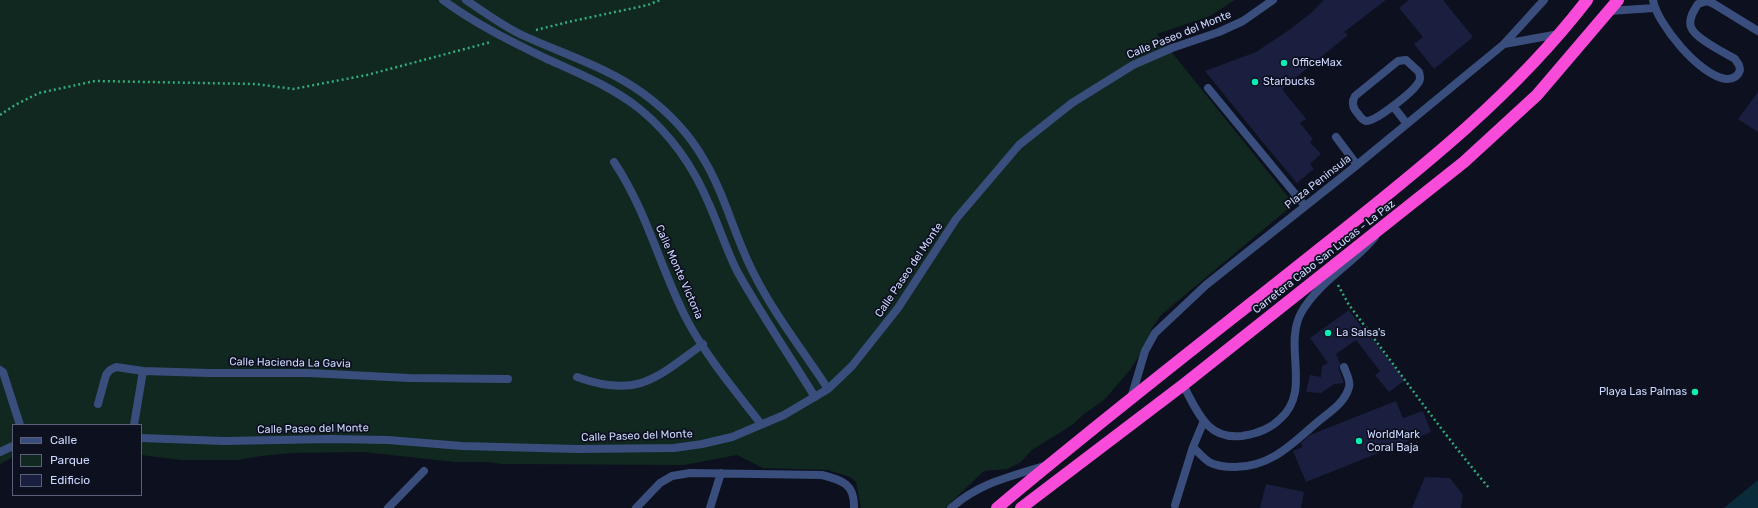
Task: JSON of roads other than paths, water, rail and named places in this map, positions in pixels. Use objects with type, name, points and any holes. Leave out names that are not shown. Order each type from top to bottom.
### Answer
[{"type":"highway","name":"Carretera Cabo San Lucas - La Paz","points":[[997,508],[1132,395],[1189,353],[1424,164],[1501,96],[1560,34],[1588,0]]},
{"type":"highway","name":"Carretera Cabo San Lucas - La Paz","points":[[1021,508],[1183,385],[1464,162],[1536,95],[1618,0]]},
{"type":"street","points":[[443,0],[458,11],[505,38],[615,91],[640,110],[678,147],[709,204],[723,241],[737,271],[815,397]]},
{"type":"street","points":[[466,0],[521,34],[608,72],[644,94],[667,114],[686,135],[703,158],[722,197],[753,272],[771,303],[828,389]]},
{"type":"street","name":"Calle Paseo del Monte","points":[[142,438],[224,442],[331,439],[388,440],[462,446],[577,449],[654,449],[702,444],[732,437],[784,415],[815,397],[828,389],[852,366],[898,308],[956,219],[1019,145],[1072,103],[1133,65],[1172,48],[1219,32],[1243,21],[1273,0]]},
{"type":"street","points":[[1504,44],[1544,0]]},
{"type":"street","points":[[1609,11],[1653,4],[1686,53],[1715,77],[1730,79],[1735,78],[1740,70],[1739,65],[1736,59],[1699,37],[1692,30],[1690,23],[1691,18],[1698,4],[1706,2],[1714,4],[1758,31]]},
{"type":"street","name":"Plaza Peninsula","points":[[1132,395],[1145,351],[1155,332],[1206,286],[1357,165],[1504,44],[1560,34]]},
{"type":"street","points":[[1406,60],[1419,72],[1420,80],[1417,85],[1393,106],[1372,119],[1365,121],[1353,107],[1353,99],[1398,62],[1406,60]]},
{"type":"street","points":[[1208,88],[1305,206]]},
{"type":"street","points":[[1393,106],[1407,124]]},
{"type":"street","points":[[1336,137],[1357,165]]},
{"type":"street","name":"Calle Monte Victoria","points":[[614,162],[628,184],[642,212],[663,267],[687,320],[761,424]]},
{"type":"street","points":[[709,204],[722,197]]},
{"type":"street","points":[[1183,385],[1203,423],[1215,432],[1236,436],[1249,435],[1264,430],[1276,423],[1286,414],[1293,404],[1296,386],[1294,342],[1295,326],[1311,299],[1333,277],[1365,251],[1385,226]]},
{"type":"street","points":[[577,377],[595,384],[637,386],[662,374],[703,344]]},
{"type":"street","name":"Calle Hacienda La Gavia","points":[[98,404],[106,375],[110,370],[116,367],[143,371],[209,373],[309,373],[409,378],[508,379]]},
{"type":"street","points":[[1193,447],[1209,462],[1227,467],[1246,467],[1263,463],[1277,456],[1332,410],[1345,397],[1350,386],[1344,367]]},
{"type":"street","points":[[0,370],[3,372],[20,424]]},
{"type":"street","points":[[134,424],[143,371]]},
{"type":"street","points":[[1175,505],[1193,447],[1203,423]]},
{"type":"street","points":[[0,452],[12,446]]},
{"type":"street","points":[[951,508],[976,489],[1050,464]]},
{"type":"street","points":[[388,508],[424,472]]},
{"type":"street","points":[[636,508],[660,483],[672,476],[690,473],[822,475],[840,479],[850,487],[854,500],[854,508]]},
{"type":"street","points":[[710,508],[722,473]]},
{"type":"water","points":[[1758,480],[1758,508],[1724,508]]},
{"type":"place","name":"OfficeMax","points":[[1284,63]]},
{"type":"place","name":"Starbucks","points":[[1255,82]]},
{"type":"place","name":"La Salsa's","points":[[1328,333]]},
{"type":"place","name":"Playa Las Palmas","points":[[1695,392]]},
{"type":"place","name":"WorldMark Coral Baja","points":[[1359,441]]}]
